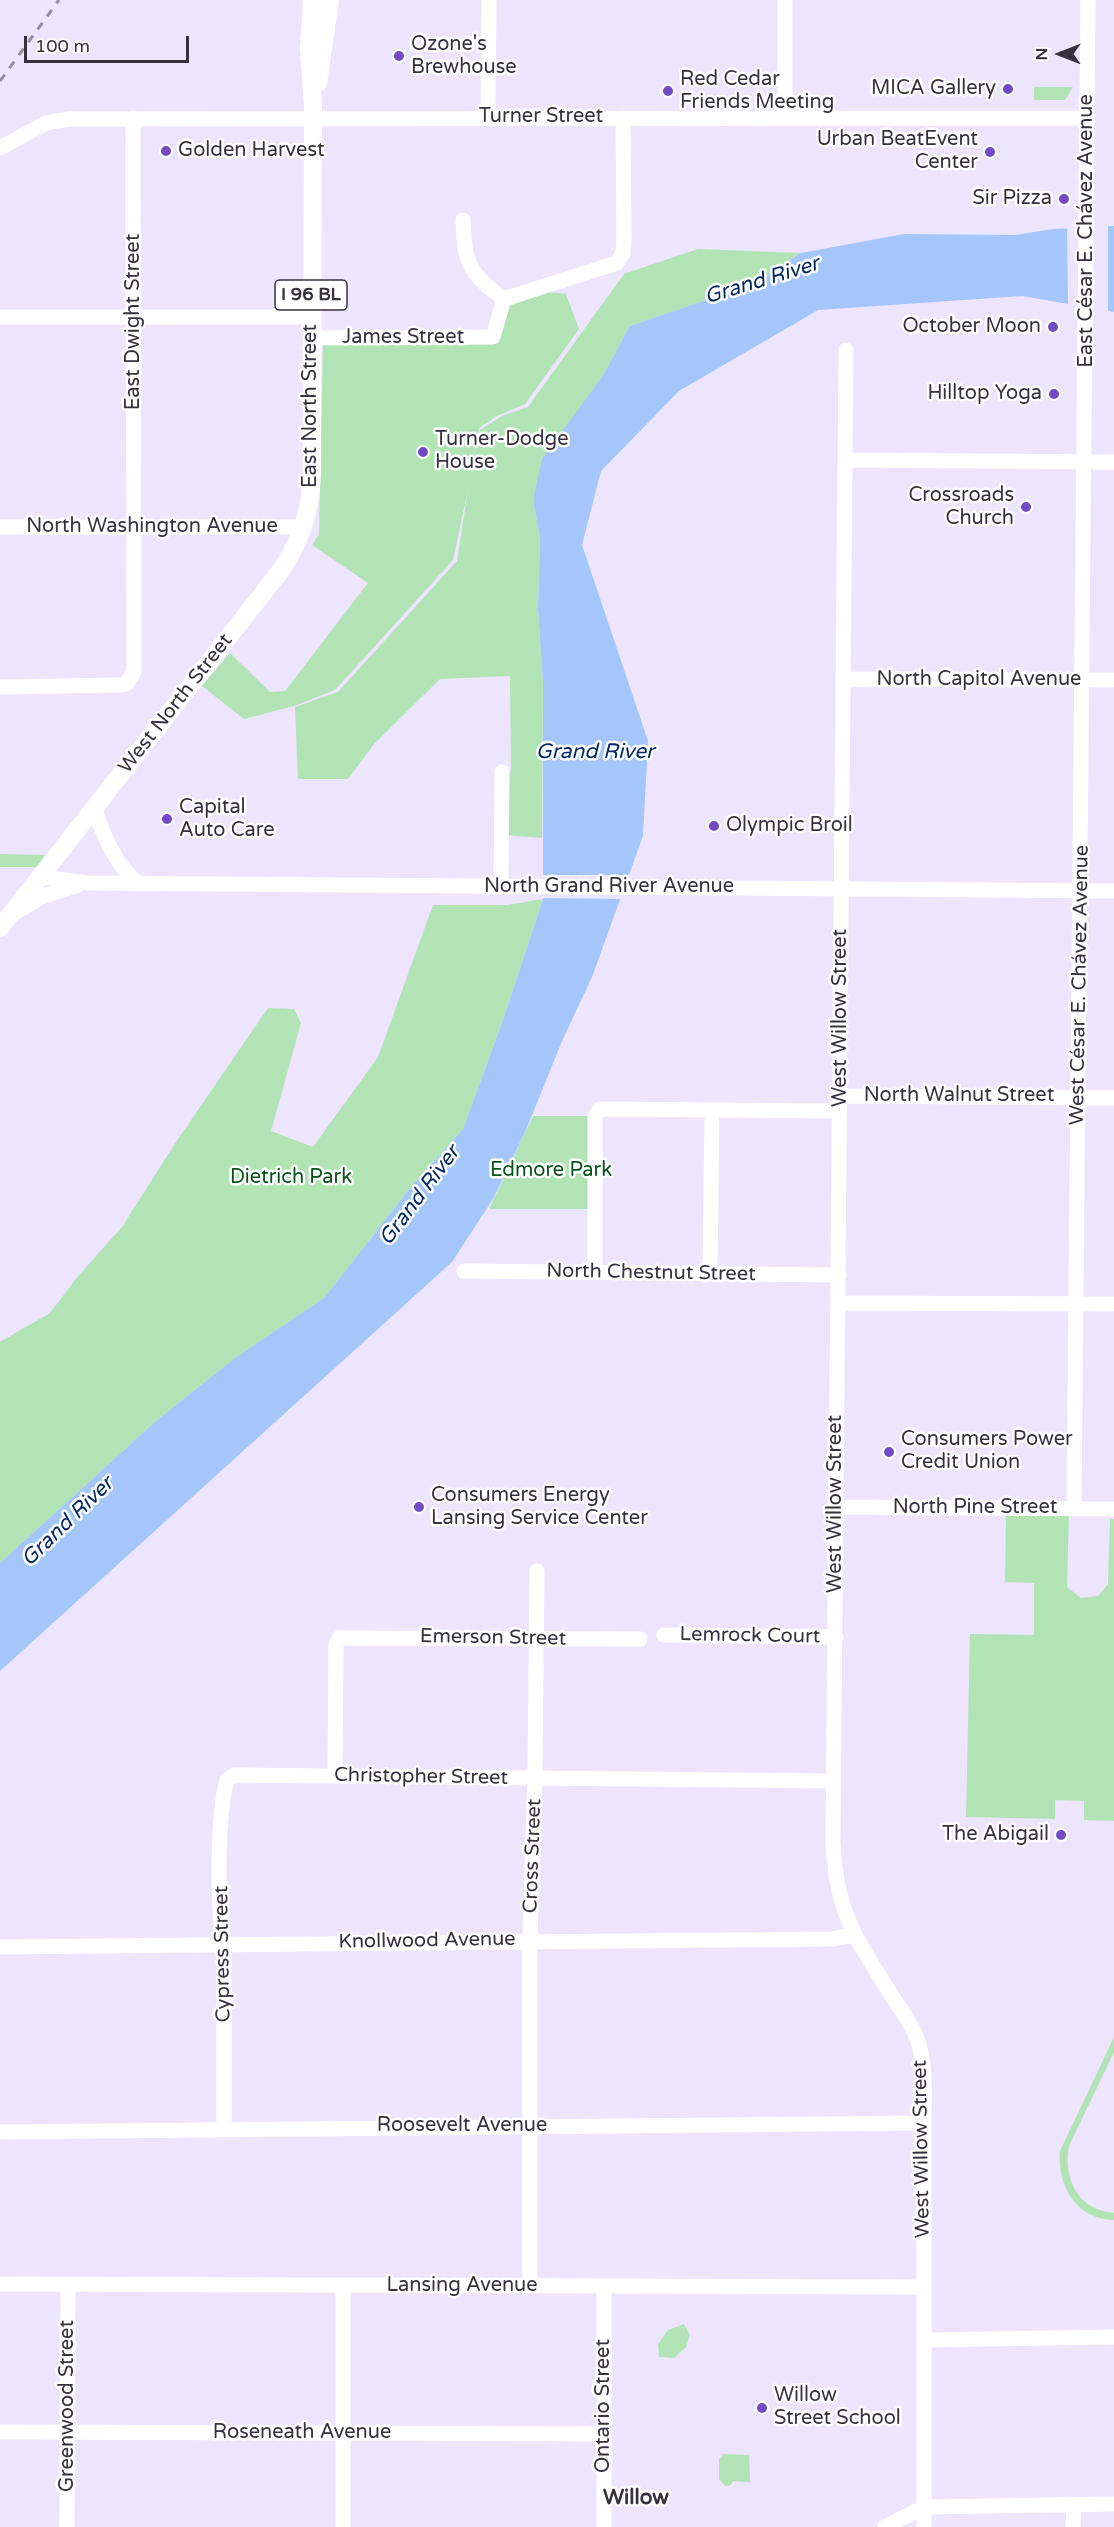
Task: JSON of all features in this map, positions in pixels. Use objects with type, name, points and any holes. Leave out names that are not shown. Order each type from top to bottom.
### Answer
[{"type":"main road","name":"East North Street","points":[[304,527],[311,502],[312,482],[312,111],[309,49],[312,0]]},
{"type":"main road","name":"East North Street","points":[[312,111],[330,0]]},
{"type":"main road","name":"West North Street","points":[[42,877],[282,569],[298,543],[304,527]]},
{"type":"main road","name":"I 96 BL","points":[[5,923],[42,877]]},
{"type":"street","points":[[488,117],[489,0]]},
{"type":"street","points":[[785,0],[785,118]]},
{"type":"street","name":"East César E. Chávez Avenue","points":[[1084,462],[1087,326],[1088,0]]},
{"type":"street","name":"Turner Street","points":[[0,148],[52,121],[312,111],[488,117],[1088,118]]},
{"type":"street","points":[[463,220],[464,255],[480,281],[504,299],[617,263],[623,253],[624,239],[623,117]]},
{"type":"street","name":"East Dwight Street","points":[[0,687],[119,685],[130,679],[136,664],[133,118]]},
{"type":"street","name":"James Street","points":[[312,338],[493,337],[504,299]]},
{"type":"street","points":[[0,317],[312,317]]},
{"type":"street","name":"West Willow Street","points":[[846,350],[833,1781],[837,1888],[854,1935],[915,2034],[922,2059],[924,2527]]},
{"type":"street","points":[[845,460],[1114,462]]},
{"type":"street","name":"West César E. Chávez Avenue","points":[[1074,1509],[1084,462]]},
{"type":"street","name":"North Washington Avenue","points":[[0,527],[304,527]]},
{"type":"street","name":"North Capitol Avenue","points":[[843,679],[1114,680]]},
{"type":"street","points":[[502,772],[508,886]]},
{"type":"street","points":[[95,808],[99,825],[120,867],[136,883]]},
{"type":"street","name":"North Grand River Avenue","points":[[42,877],[87,883],[1114,891]]},
{"type":"street","points":[[5,923],[41,897],[87,883]]},
{"type":"street","name":"North Walnut Street","points":[[595,1272],[595,1116],[600,1109],[712,1110],[840,1103],[1114,1098]]},
{"type":"street","points":[[710,1274],[712,1110]]},
{"type":"street","name":"North Chestnut Street","points":[[464,1271],[839,1275]]},
{"type":"street","points":[[838,1303],[1114,1304]]},
{"type":"street","name":"North Pine Street","points":[[836,1507],[1114,1509]]},
{"type":"street","name":"Cross Street","points":[[530,2286],[530,1940],[535,1778],[537,1570]]},
{"type":"street","name":"Lemrock Court","points":[[664,1635],[836,1637]]},
{"type":"street","name":"Emerson Street","points":[[335,1776],[336,1644],[339,1638],[346,1636],[640,1639]]},
{"type":"street","name":"Christopher Street","points":[[227,1780],[234,1775],[833,1781]]},
{"type":"street","name":"Cypress Street","points":[[224,2128],[224,1945],[220,1924],[222,1822],[227,1780]]},
{"type":"street","name":"Knollwood Avenue","points":[[0,1947],[530,1940],[832,1939],[854,1935]]},
{"type":"street","name":"Roosevelt Avenue","points":[[0,2132],[531,2125],[924,2123]]},
{"type":"street","name":"Lansing Avenue","points":[[0,2284],[924,2287]]},
{"type":"street","name":"Greenwood Street","points":[[67,2527],[68,2285]]},
{"type":"street","points":[[343,2286],[343,2527]]},
{"type":"street","name":"Ontario Street","points":[[604,2286],[604,2527]]},
{"type":"street","points":[[924,2340],[1114,2337]]},
{"type":"street","name":"Roseneath Avenue","points":[[0,2432],[604,2433]]},
{"type":"street","points":[[1073,2527],[1074,2505]]},
{"type":"street","points":[[885,2527],[924,2507],[1114,2505]]},
{"type":"green space","points":[[1034,87],[1073,87],[1065,100],[1034,100]]},
{"type":"green space","points":[[698,249],[801,253],[756,283],[630,326],[602,377],[570,424],[533,500],[540,538],[538,608],[543,683],[542,838],[505,835],[507,780],[511,770],[510,676],[440,679],[374,744],[348,779],[298,779],[295,707],[338,692],[457,561],[468,490],[453,560],[335,690],[294,706],[244,719],[202,686],[230,653],[270,692],[285,691],[368,583],[312,545],[319,535],[323,344],[498,343],[509,306],[547,292],[566,294],[579,329],[525,404],[497,416],[479,428],[473,461],[480,430],[502,416],[528,407],[624,274]]},
{"type":"green space","points":[[0,854],[45,855],[37,867],[0,867]]},
{"type":"green space","name":"Dietrich Park","points":[[543,899],[503,1020],[463,1129],[411,1187],[324,1298],[235,1358],[156,1421],[0,1563],[0,1342],[50,1313],[79,1275],[122,1227],[176,1142],[268,1008],[294,1009],[301,1023],[271,1131],[313,1147],[378,1057],[433,905],[508,905]]},
{"type":"green space","name":"Edmore Park","points":[[533,1116],[591,1116],[590,1209],[489,1209]]},
{"type":"green space","points":[[1006,1511],[1069,1512],[1067,1587],[1081,1598],[1098,1596],[1108,1584],[1110,1519],[1114,1519],[1114,1821],[1084,1820],[1084,1801],[1055,1800],[1055,1819],[966,1817],[970,1634],[1034,1635],[1034,1583],[1005,1582]]},
{"type":"green space","points":[[1114,2037],[1114,2052],[1069,2146],[1068,2170],[1071,2181],[1082,2199],[1101,2211],[1114,2213],[1114,2220],[1089,2214],[1079,2207],[1066,2188],[1060,2164],[1060,2151]]},
{"type":"green space","points":[[684,2324],[690,2335],[686,2347],[674,2358],[659,2357],[658,2344],[668,2330]]},
{"type":"green space","points":[[723,2454],[749,2455],[750,2482],[733,2481],[731,2485],[726,2486],[719,2480],[719,2459]]},
{"type":"water","name":"Grand River","points":[[1114,226],[1114,312],[1022,296],[818,310],[679,391],[601,471],[582,545],[648,741],[643,836],[592,977],[562,1041],[526,1130],[493,1199],[452,1262],[0,1671],[0,1563],[156,1421],[235,1358],[324,1298],[411,1187],[463,1129],[503,1020],[543,899],[543,683],[538,608],[540,538],[533,500],[542,459],[602,377],[630,326],[756,283],[801,253],[904,234],[1015,235],[1053,229]]},
{"type":"pier","points":[[1108,223],[1108,315],[1068,307],[1067,225]]},
{"type":"pier","points":[[540,875],[632,875],[624,899],[540,898]]},
{"type":"railway","points":[[0,81],[59,0]]},
{"type":"place","name":"Ozone's Brewhouse","points":[[399,56]]},
{"type":"place","name":"MICA Gallery","points":[[1008,89]]},
{"type":"place","name":"Red Cedar Friends Meeting","points":[[668,91]]},
{"type":"place","name":"Golden Harvest","points":[[166,151]]},
{"type":"place","name":"Urban BeatEvent Center","points":[[990,152]]},
{"type":"place","name":"Sir Pizza","points":[[1064,199]]},
{"type":"place","name":"October Moon","points":[[1053,327]]},
{"type":"place","name":"Hilltop Yoga","points":[[1054,394]]},
{"type":"place","name":"Turner-Dodge House","points":[[423,452]]},
{"type":"place","name":"Crossroads Church","points":[[1026,507]]},
{"type":"place","name":"Capital Auto Care","points":[[167,819]]},
{"type":"place","name":"Olympic Broil","points":[[714,826]]},
{"type":"place","name":"Consumers Power Credit Union","points":[[889,1452]]},
{"type":"place","name":"Consumers Energy Lansing Service Center","points":[[419,1507]]},
{"type":"place","name":"The Abigail","points":[[1061,1835]]},
{"type":"place","name":"Willow Street School","points":[[762,2408]]},
{"type":"district","name":"Willow","points":[[636,2498]]}]
